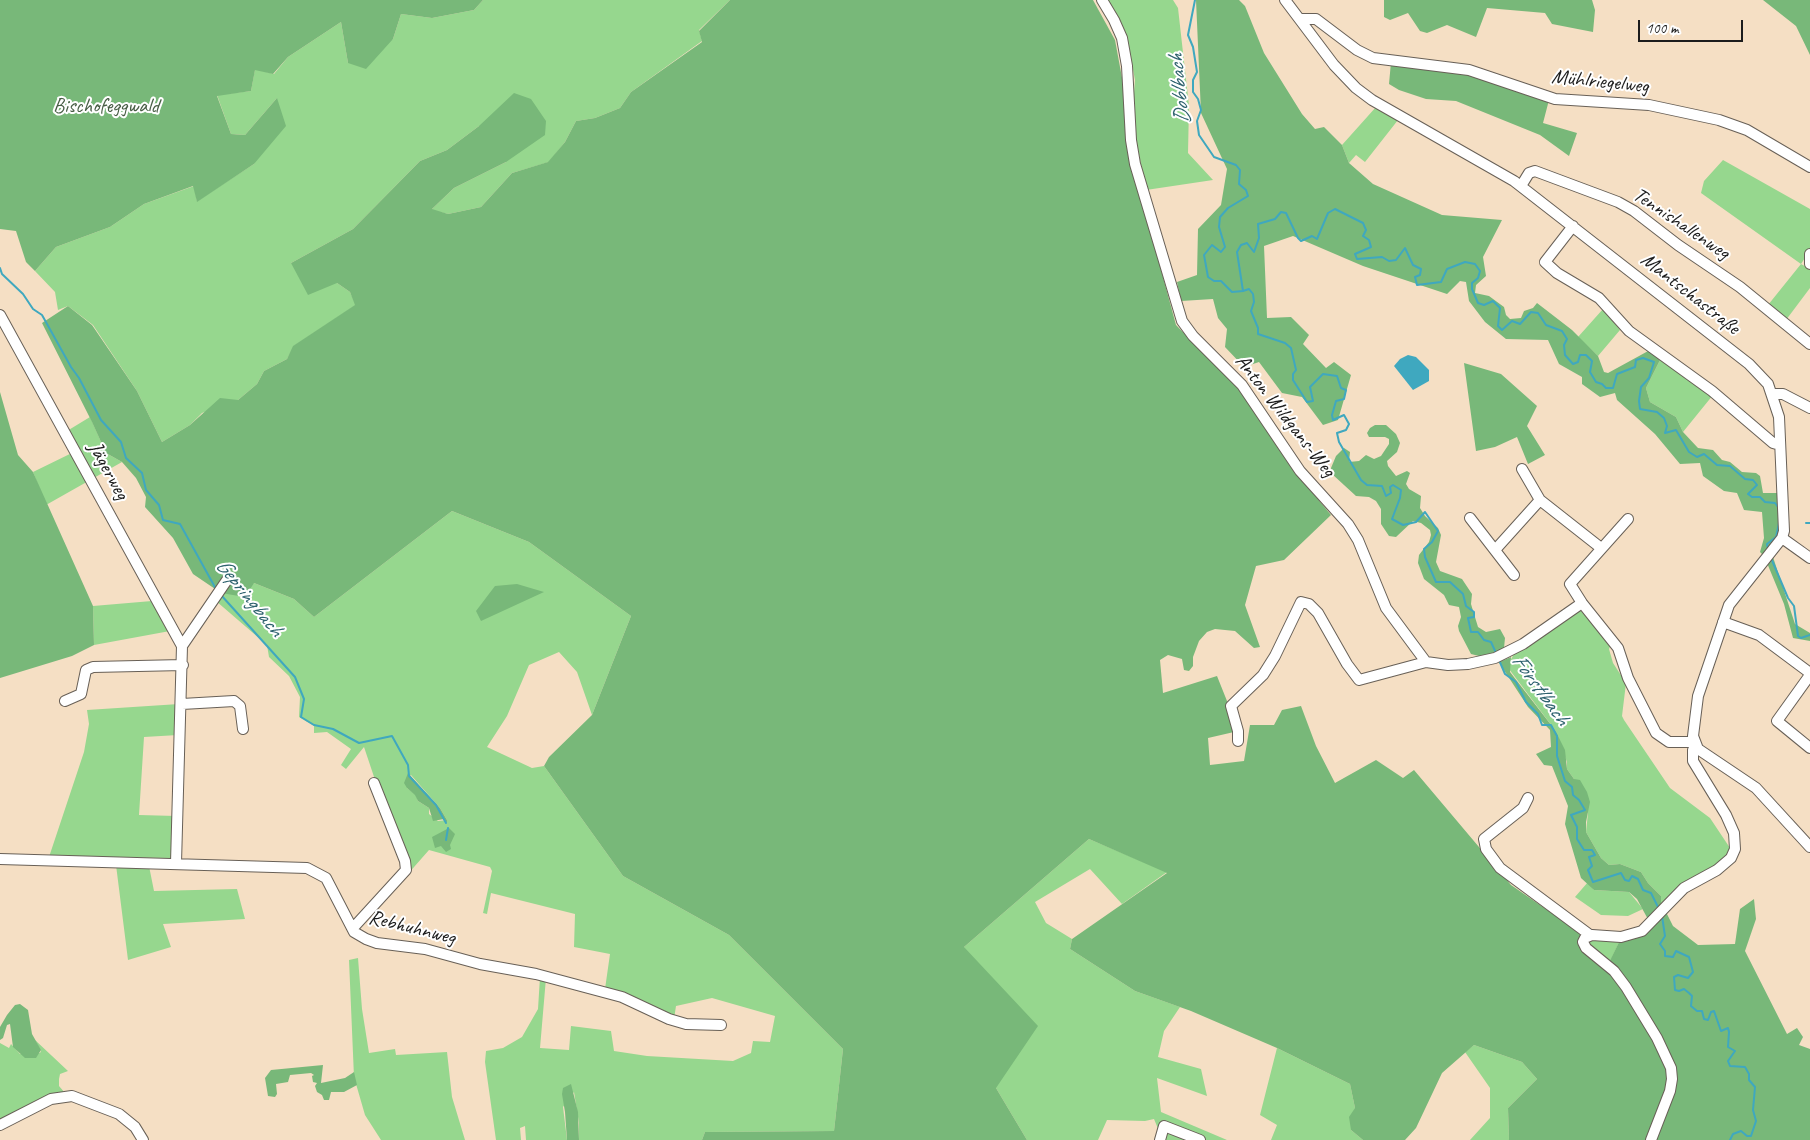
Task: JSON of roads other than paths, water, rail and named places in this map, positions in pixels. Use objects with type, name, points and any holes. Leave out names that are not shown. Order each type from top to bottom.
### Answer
[{"type":"street","name":"Anton Wildgans-Weg","points":[[1102,0],[1122,38],[1126,56],[1131,140],[1135,164],[1182,321],[1193,336],[1246,390],[1300,471],[1348,524],[1358,540],[1386,608],[1426,662]]},
{"type":"street","name":"Mantschastraße","points":[[1285,0],[1340,73],[1364,94],[1492,167],[1521,186],[1749,364],[1764,379],[1772,394],[1779,417],[1785,522],[1782,538],[1736,594],[1723,622],[1698,696],[1693,729],[1695,744],[1692,755],[1693,761],[1726,815],[1734,833],[1735,848],[1726,864],[1688,884],[1645,928],[1634,934],[1615,937],[1590,936]]},
{"type":"street","name":"Mühlriegelweg","points":[[1300,19],[1309,18],[1321,21],[1357,50],[1373,58],[1469,70],[1555,99],[1649,105],[1719,120],[1747,130],[1810,167]]},
{"type":"street","name":"Tennishallenweg","points":[[1521,186],[1530,173],[1535,172],[1618,202],[1634,211],[1678,245],[1740,286],[1810,344]]},
{"type":"street","points":[[1573,226],[1545,262],[1557,273],[1599,298],[1629,331],[1712,391],[1773,443],[1780,445]]},
{"type":"street","points":[[1810,254],[1810,264]]},
{"type":"street","name":"Jägerweg","points":[[0,315],[182,646],[182,704],[176,864]]},
{"type":"street","points":[[1772,394],[1783,394],[1810,408]]},
{"type":"street","points":[[1522,469],[1540,500],[1601,548]]},
{"type":"street","points":[[1495,550],[1540,500]]},
{"type":"street","points":[[1470,518],[1514,574]]},
{"type":"street","points":[[1628,519],[1570,582],[1582,603],[1618,648],[1628,678],[1656,733],[1669,742],[1695,744],[1704,753],[1756,788],[1810,847]]},
{"type":"street","points":[[1782,538],[1810,558]]},
{"type":"street","points":[[182,646],[224,583]]},
{"type":"street","points":[[1238,741],[1238,731],[1231,706],[1263,675],[1275,656],[1301,602],[1309,604],[1318,613],[1347,664],[1359,680],[1426,662],[1454,665],[1495,658],[1523,644],[1582,603]]},
{"type":"street","points":[[1723,622],[1759,635],[1810,674],[1777,721],[1810,748]]},
{"type":"street","points":[[65,702],[81,694],[86,670],[93,666],[183,665]]},
{"type":"street","points":[[182,704],[234,701],[240,706],[243,729]]},
{"type":"street","points":[[352,928],[357,926],[406,870],[405,861],[374,783]]},
{"type":"street","points":[[1528,798],[1523,808],[1484,839],[1486,849],[1500,868],[1590,936],[1584,940],[1584,946],[1618,976],[1657,1038],[1671,1068],[1672,1079],[1670,1091],[1651,1140]]},
{"type":"street","name":"Rebhuhnweg","points":[[0,859],[313,870],[329,883],[352,928],[359,936],[377,943],[425,949],[480,964],[536,974],[622,997],[651,1011],[686,1024],[721,1025]]},
{"type":"street","points":[[0,1125],[51,1099],[72,1096],[119,1114],[135,1127],[143,1140]]},
{"type":"street","points":[[1160,1140],[1164,1126],[1200,1140]]},
{"type":"water","points":[[1408,355],[1416,357],[1429,370],[1429,381],[1413,390],[1394,366],[1400,359]]},
{"type":"waterway","name":"Doblbach","points":[[1195,0],[1188,35],[1193,47],[1197,72],[1193,80],[1193,92],[1198,99],[1201,110],[1197,121],[1199,135],[1214,157],[1236,165],[1240,170],[1239,184],[1246,190],[1248,196],[1228,208],[1220,217],[1219,227],[1225,247],[1221,252],[1212,245],[1204,255],[1208,277],[1214,281],[1221,281],[1232,292],[1243,291],[1237,252],[1241,245],[1247,243],[1254,252],[1259,238],[1258,224],[1275,219],[1281,212],[1286,213],[1301,241],[1312,236],[1317,239],[1328,213],[1335,209],[1363,223],[1366,230],[1363,236],[1369,240],[1371,247],[1355,254],[1357,259],[1382,257],[1389,261],[1396,260],[1405,248],[1413,265],[1421,269],[1420,275],[1415,277],[1417,285],[1441,282],[1447,269],[1465,262],[1475,264],[1480,271],[1478,278],[1472,283],[1472,289],[1478,303],[1484,305],[1493,301],[1500,308],[1498,326],[1502,330],[1512,321],[1520,324],[1531,312],[1538,313],[1546,325],[1562,331],[1567,339],[1564,345],[1565,355],[1573,364],[1578,362],[1580,355],[1586,355],[1592,361],[1590,372],[1596,382],[1606,388],[1613,388],[1617,374],[1635,367],[1636,360],[1643,358],[1654,362],[1649,378],[1641,387],[1640,409],[1657,412],[1664,418],[1667,426],[1665,433],[1676,430],[1689,452],[1697,457],[1704,454],[1717,465],[1730,466],[1745,479],[1753,480],[1757,485],[1748,494],[1752,497],[1760,497],[1765,502],[1775,503],[1778,507]]},
{"type":"waterway","name":"Gepringbach","points":[[0,268],[2,274],[23,294],[33,309],[42,315],[101,420],[121,442],[126,458],[142,473],[146,490],[159,505],[163,520],[180,524],[216,589]]},
{"type":"waterway","name":"Förstlbach","points":[[1243,291],[1249,289],[1253,294],[1254,302],[1251,311],[1258,328],[1258,334],[1285,343],[1291,348],[1296,370],[1293,374],[1293,380],[1307,402],[1313,401],[1310,387],[1323,374],[1337,376],[1341,388],[1346,390],[1344,399],[1336,401],[1332,415],[1333,420],[1344,415],[1349,424],[1346,430],[1337,433],[1339,442],[1361,480],[1367,485],[1382,486],[1386,496],[1391,493],[1390,487],[1393,485],[1401,490],[1392,519],[1403,525],[1416,522],[1425,512],[1438,531],[1432,542],[1424,549],[1425,557],[1436,582],[1450,582],[1463,594],[1466,606],[1474,612],[1474,617],[1468,618],[1471,632],[1478,632],[1484,640],[1491,642],[1496,653]]},
{"type":"waterway","name":"Doblbach","points":[[1768,549],[1767,544],[1776,537],[1779,523]]},
{"type":"waterway","name":"Doblbach","points":[[1771,558],[1788,598],[1794,606],[1798,636],[1801,638],[1810,635]]},
{"type":"waterway","name":"Gepringbach","points":[[221,595],[295,677],[304,699],[301,717],[314,725],[333,729],[359,743],[392,736],[408,765],[409,776],[436,805],[446,823]]},
{"type":"waterway","name":"Förstlbach","points":[[1499,660],[1505,674],[1516,682],[1526,702],[1538,714],[1542,725],[1551,725],[1557,736],[1557,756],[1565,781],[1572,787],[1573,795],[1579,800],[1585,810],[1571,815],[1577,827],[1577,839],[1584,850],[1592,850],[1595,855],[1589,857],[1592,866],[1588,870],[1593,882],[1621,873],[1625,880],[1629,881],[1632,876],[1638,879],[1643,890],[1651,893],[1659,909]]},
{"type":"waterway","name":"Gepringbach","points":[[446,840],[448,828]]},
{"type":"waterway","name":"Förstlbach","points":[[1662,916],[1665,936],[1660,944],[1665,951],[1665,956],[1673,957],[1676,951],[1689,957],[1693,972],[1688,978],[1678,975],[1674,977],[1675,990],[1684,989],[1689,993],[1692,996],[1691,1006],[1697,1011],[1702,1011],[1704,1019],[1708,1020],[1711,1012],[1714,1011],[1721,1031],[1728,1028],[1728,1047],[1735,1051],[1728,1061],[1730,1066],[1745,1067],[1749,1074],[1749,1080],[1755,1087],[1753,1110],[1756,1121],[1751,1136],[1747,1136],[1741,1131],[1733,1134],[1730,1140]]},
{"type":"park label","name":"Bischofeggwald","points":[[106,106]]}]
